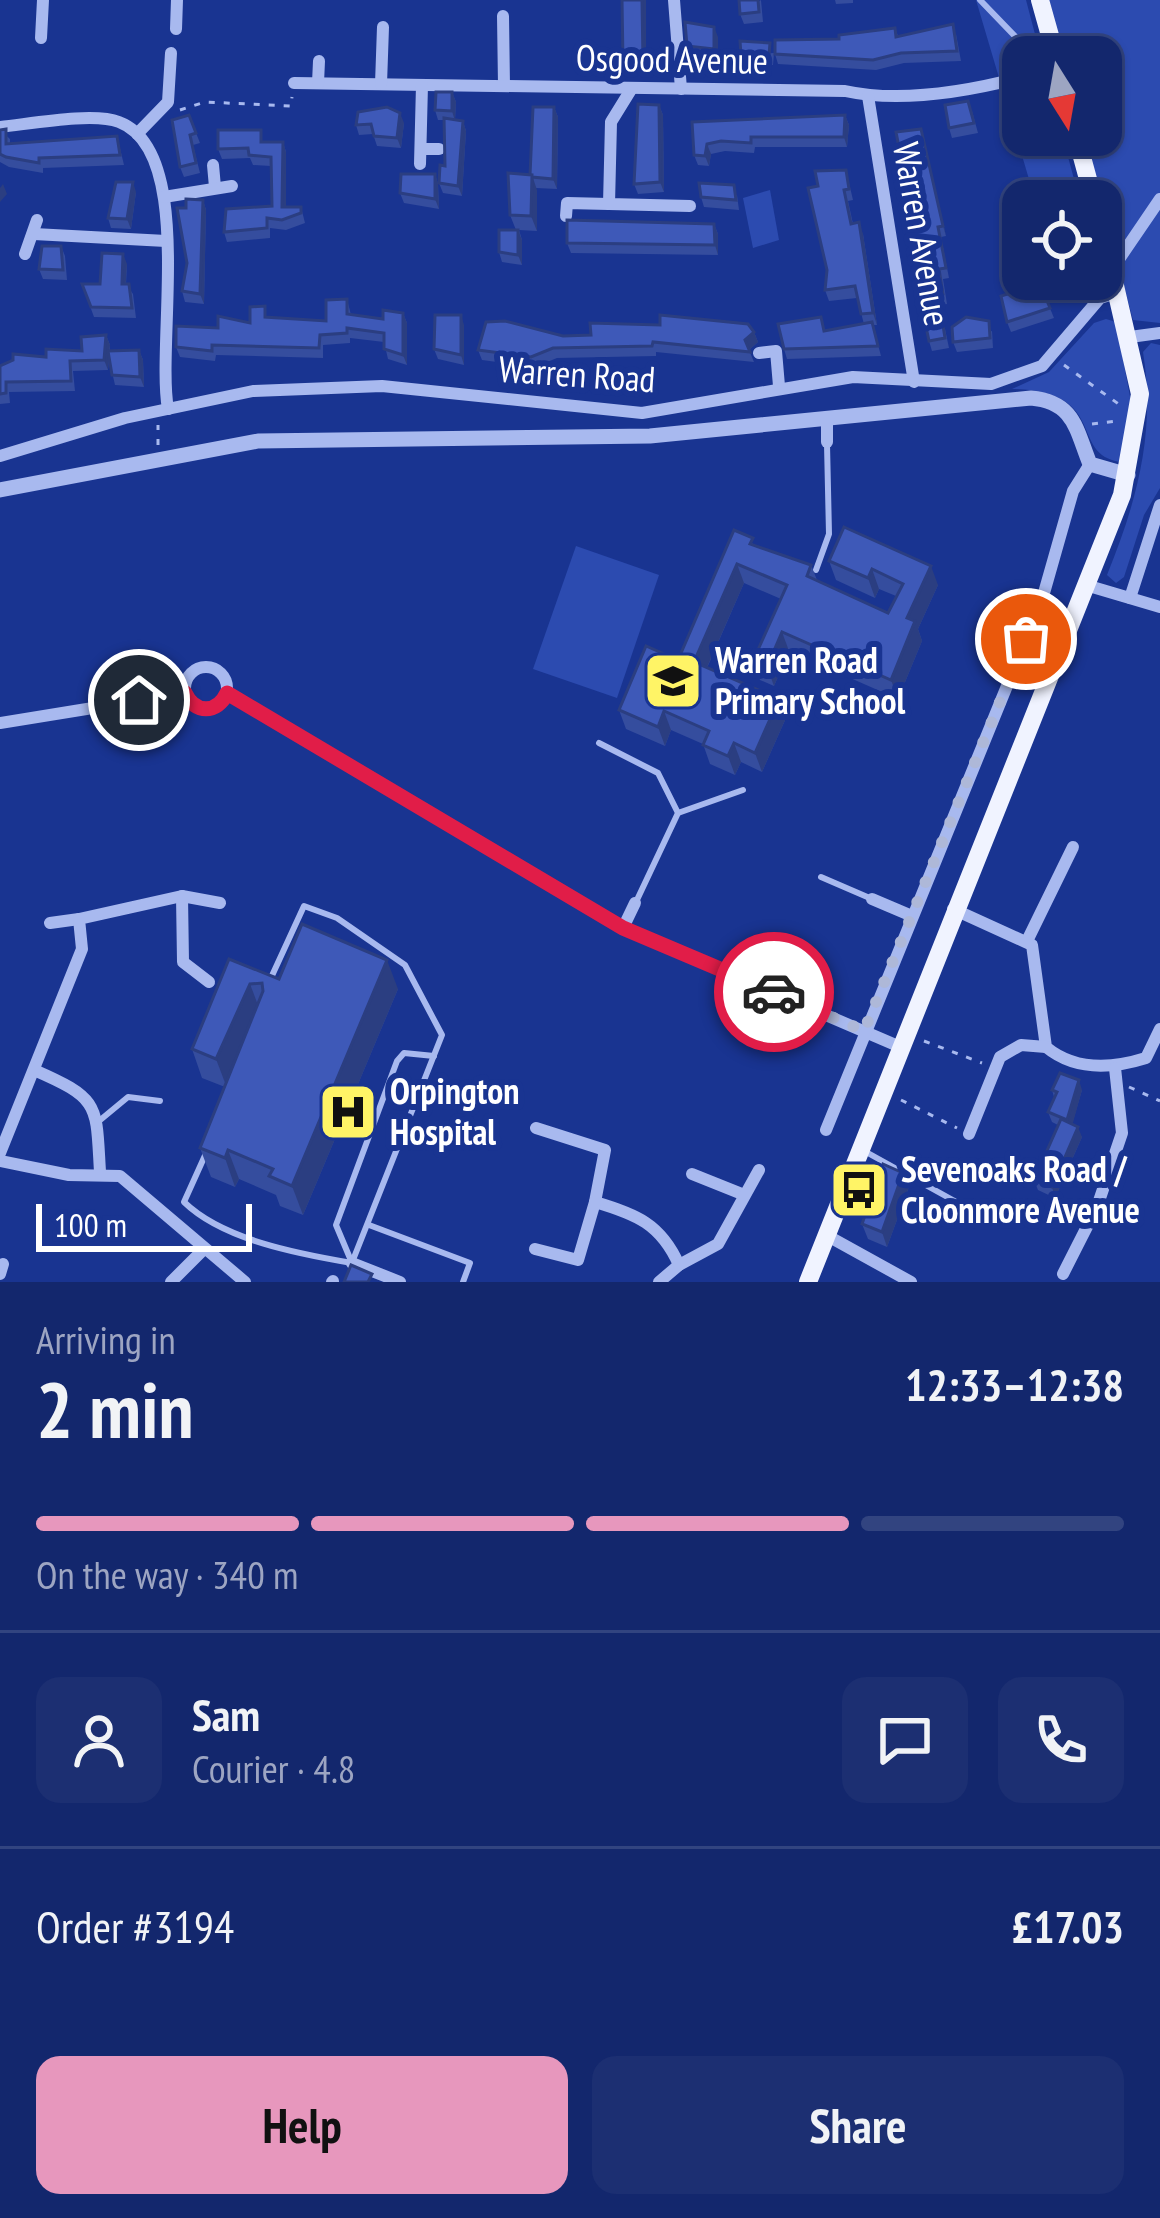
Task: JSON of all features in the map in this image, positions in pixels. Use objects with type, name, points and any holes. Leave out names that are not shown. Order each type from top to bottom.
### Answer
[{"type":"main road","points":[[1040,0],[1050,36]]},
{"type":"main road","points":[[808,1282],[953,909],[1089,586],[1128,476],[1139,418],[1121,300]]},
{"type":"street","points":[[41,38],[43,0]]},
{"type":"street","points":[[176,29],[177,0]]},
{"type":"street","points":[[674,0],[681,89]]},
{"type":"street","points":[[503,16],[504,86]]},
{"type":"street","points":[[381,84],[383,27]]},
{"type":"street","points":[[137,134],[167,102],[171,53]]},
{"type":"street","points":[[319,61],[319,83]]},
{"type":"street","name":"Osgood Avenue","points":[[294,83],[845,91],[868,96],[1002,83]]},
{"type":"street","points":[[422,85],[420,156],[440,149]]},
{"type":"street","points":[[609,205],[611,122],[632,88]]},
{"type":"street","name":"Warren Avenue","points":[[868,96],[914,382]]},
{"type":"street","points":[[0,127],[95,117],[121,123],[151,148],[164,197],[163,410]]},
{"type":"street","points":[[213,165],[215,187]]},
{"type":"street","points":[[164,197],[232,186]]},
{"type":"street","points":[[1122,254],[1160,199]]},
{"type":"street","points":[[566,216],[567,203],[690,206]]},
{"type":"street","points":[[25,254],[36,227],[166,241]]},
{"type":"street","name":"Warren Road","points":[[0,456],[163,410],[253,391],[382,386],[652,413],[779,386],[853,377],[992,384],[1031,373],[1053,357],[1098,300]]},
{"type":"street","points":[[1130,337],[1160,334]]},
{"type":"street","points":[[759,353],[776,351],[779,386]]},
{"type":"street","name":"Warren Road","points":[[0,490],[257,441],[643,436],[1040,398],[1055,403],[1074,419],[1090,464]]},
{"type":"street","points":[[827,419],[827,442]]},
{"type":"street","points":[[826,1130],[1042,600],[1073,491],[1090,464],[1128,476]]},
{"type":"street","points":[[1130,598],[1160,505]]},
{"type":"street","points":[[1089,586],[1160,607]]},
{"type":"street","points":[[210,668],[226,680],[227,693],[219,705],[206,710],[193,705],[185,693],[191,674],[210,668]]},
{"type":"street","points":[[0,723],[185,693]]},
{"type":"street","points":[[227,693],[623,928],[864,1031],[901,1040]]},
{"type":"street","points":[[1027,941],[1073,848]]},
{"type":"street","points":[[182,896],[183,962],[209,982]]},
{"type":"street","points":[[50,923],[182,896],[220,903]]},
{"type":"street","points":[[872,899],[912,916]]},
{"type":"street","points":[[623,928],[635,903]]},
{"type":"street","points":[[953,909],[1027,941],[1037,953],[1046,1047]]},
{"type":"street","points":[[79,920],[82,949],[0,1157],[69,1175],[100,1172],[120,1176],[148,1195],[245,1282]]},
{"type":"street","points":[[969,1134],[1000,1057],[1021,1045],[1046,1047],[1062,1061],[1116,1074],[1146,1058],[1160,1029]]},
{"type":"street","points":[[34,1070],[77,1088],[95,1106],[100,1172]]},
{"type":"street","points":[[1063,1274],[1096,1207],[1122,1133],[1116,1074]]},
{"type":"street","points":[[535,1249],[578,1260],[605,1150],[536,1128]]},
{"type":"street","points":[[658,1282],[718,1244],[759,1170]]},
{"type":"street","points":[[692,1174],[742,1194]]},
{"type":"street","points":[[595,1202],[652,1224],[667,1238],[679,1265]]},
{"type":"street","points":[[826,1234],[911,1282]]},
{"type":"street","points":[[171,1282],[203,1249]]},
{"type":"street","points":[[352,1263],[400,1282]]},
{"type":"lane","points":[[980,0],[1014,36]]},
{"type":"lane","points":[[817,570],[829,534],[827,442]]},
{"type":"lane","points":[[599,743],[658,772],[678,814]]},
{"type":"lane","points":[[635,903],[678,814],[743,790]]},
{"type":"lane","points":[[821,878],[872,899]]},
{"type":"lane","points":[[267,988],[304,906],[337,918],[405,965],[442,1035],[352,1263]]},
{"type":"lane","points":[[352,1263],[335,1225],[397,1061],[404,1053],[434,1056]]},
{"type":"lane","points":[[99,1121],[128,1097],[160,1101]]},
{"type":"lane","points":[[212,1140],[184,1202],[198,1216],[301,1255],[352,1263]]},
{"type":"lane","points":[[858,1148],[969,1209]]},
{"type":"lane","points":[[368,1225],[470,1263],[463,1282]]},
{"type":"path","points":[[168,118],[205,102],[291,106],[294,83]]},
{"type":"path","points":[[1053,357],[1139,418]]},
{"type":"path","points":[[158,460],[163,410]]},
{"type":"path","points":[[901,1040],[995,1068]]},
{"type":"path","points":[[1116,1074],[1160,1101]]},
{"type":"path","points":[[881,1090],[969,1134]]},
{"type":"shaded area","points":[[976,0],[1026,0],[1035,36],[1002,36],[1002,88]]},
{"type":"shaded area","points":[[1047,0],[1160,0],[1160,323],[1133,320],[1122,278],[1122,180],[1096,180],[1090,156],[1122,156],[1122,36],[1057,36]]},
{"type":"shaded area","points":[[1022,156],[1068,156],[1074,180],[1029,180]]},
{"type":"shaded area","points":[[770,190],[779,240],[753,248],[743,198]]},
{"type":"shaded area","points":[[1116,322],[1131,402],[1120,462],[1095,448],[1076,411],[1063,400],[1043,392],[1012,389],[1049,372],[1094,323]]},
{"type":"shaded area","points":[[1151,343],[1160,345],[1160,488],[1144,515],[1124,577],[1116,583],[1107,575],[1141,466],[1147,410],[1143,352]]},
{"type":"shaded area","points":[[576,546],[659,575],[617,698],[533,669]]},
{"type":"building","points":[[622,0],[642,0],[643,61],[623,63]]},
{"type":"building","points":[[739,0],[758,0],[759,12],[740,14]]},
{"type":"building","points":[[685,22],[714,27],[714,49],[687,46]]},
{"type":"building","points":[[953,24],[957,51],[901,53],[873,60],[775,54],[775,40],[839,39],[839,35],[895,28],[896,37]]},
{"type":"building","points":[[740,41],[770,43],[769,55],[741,55]]},
{"type":"building","points":[[436,92],[452,92],[452,111],[435,110]]},
{"type":"building","points":[[968,101],[974,123],[949,128],[945,105]]},
{"type":"building","points":[[638,104],[659,105],[660,182],[634,184]]},
{"type":"building","points":[[387,107],[400,113],[397,138],[374,136],[371,124],[356,125],[358,112]]},
{"type":"building","points":[[533,107],[554,107],[553,179],[530,175]]},
{"type":"building","points":[[189,115],[196,133],[190,135],[196,163],[180,167],[172,120]]},
{"type":"building","points":[[845,115],[844,137],[751,137],[751,143],[707,144],[705,156],[694,155],[692,122]]},
{"type":"building","points":[[444,118],[463,121],[458,186],[439,183],[440,165],[445,166]]},
{"type":"building","points":[[6,129],[6,144],[117,136],[120,155],[39,158],[39,163],[6,157],[0,154],[0,130]]},
{"type":"building","points":[[921,129],[943,226],[938,227],[946,268],[939,269],[943,294],[928,297],[896,132]]},
{"type":"building","points":[[218,130],[261,130],[261,142],[283,142],[282,207],[301,207],[301,213],[282,220],[267,218],[267,228],[224,232],[226,209],[272,206],[271,157],[249,155],[248,148],[218,149]]},
{"type":"building","points":[[846,170],[849,189],[844,190],[851,224],[859,222],[873,313],[861,314],[855,286],[825,290],[827,270],[808,188],[818,186],[815,171]]},
{"type":"building","points":[[508,173],[532,175],[531,216],[510,215]]},
{"type":"building","points":[[401,174],[435,174],[435,199],[400,193]]},
{"type":"building","points":[[116,182],[133,182],[127,219],[108,218]]},
{"type":"building","points":[[699,183],[734,185],[736,200],[701,197]]},
{"type":"building","points":[[186,199],[203,200],[200,294],[182,291],[187,263],[177,208],[186,208]]},
{"type":"building","points":[[567,220],[714,224],[715,245],[567,243]]},
{"type":"building","points":[[499,230],[518,230],[518,255],[499,252]]},
{"type":"building","points":[[42,246],[61,246],[63,270],[39,269]]},
{"type":"building","points":[[102,253],[123,254],[122,284],[129,284],[132,308],[91,307],[82,284],[100,284]]},
{"type":"building","points":[[1001,296],[1002,300],[1047,300],[1050,308],[1007,322]]},
{"type":"building","points":[[347,299],[347,314],[383,319],[383,310],[403,313],[403,355],[384,349],[384,333],[347,328],[347,333],[320,335],[319,348],[212,345],[212,351],[176,347],[176,326],[218,328],[218,316],[250,323],[250,307],[265,306],[265,317],[326,321],[326,300]]},
{"type":"building","points":[[435,315],[461,315],[461,355],[434,349]]},
{"type":"building","points":[[660,315],[748,324],[754,332],[745,340],[750,352],[653,342],[652,346],[553,348],[531,357],[478,350],[486,322],[505,321],[563,336],[591,335],[590,323],[660,325]]},
{"type":"building","points":[[821,317],[824,331],[872,322],[878,346],[784,349],[778,324]]},
{"type":"building","points":[[966,317],[989,321],[990,338],[953,342],[952,327]]},
{"type":"building","points":[[942,319],[945,338],[929,341],[925,322]]},
{"type":"building","points":[[106,335],[104,360],[70,361],[71,381],[6,382],[6,393],[0,394],[0,366],[13,360],[13,354],[46,357],[46,349],[82,351],[81,337]]},
{"type":"building","points":[[139,350],[140,377],[112,375],[108,351]]},
{"type":"building","points":[[844,527],[931,566],[907,618],[915,621],[891,680],[782,632],[767,667],[753,661],[787,585],[737,564],[694,662],[779,699],[755,753],[734,743],[728,756],[703,745],[709,731],[664,711],[658,727],[619,710],[646,646],[678,660],[734,530],[753,538],[750,544],[811,565],[807,576],[888,613],[903,584],[872,569],[868,578],[829,561]]},
{"type":"building","points":[[302,924],[387,960],[292,1186],[269,1176],[273,1169],[228,1150],[225,1158],[200,1148],[263,991],[262,983],[250,984],[216,1059],[192,1049],[229,959],[279,979]]},
{"type":"building","points":[[1060,1073],[1079,1080],[1067,1120],[1048,1112]]},
{"type":"building","points":[[1061,1119],[1078,1127],[1052,1187],[1034,1180]]},
{"type":"building","points":[[883,1164],[903,1173],[882,1232],[862,1224]]},
{"type":"building","points":[[351,1265],[372,1274],[368,1282],[344,1282]]},
{"type":"way so far","points":[[774,992],[864,1031],[1026,639]]},
{"type":"place","name":"Warren Road Primary School","points":[[673,681]]},
{"type":"place","name":"Orpington Hospital","points":[[348,1112]]},
{"type":"place","name":"Sevenoaks Road / Cloonmore Avenue","points":[[859,1190]]},
{"type":"route","points":[[139,700],[185,693],[193,705],[206,710],[219,705],[227,693],[623,928],[774,992]]}]
